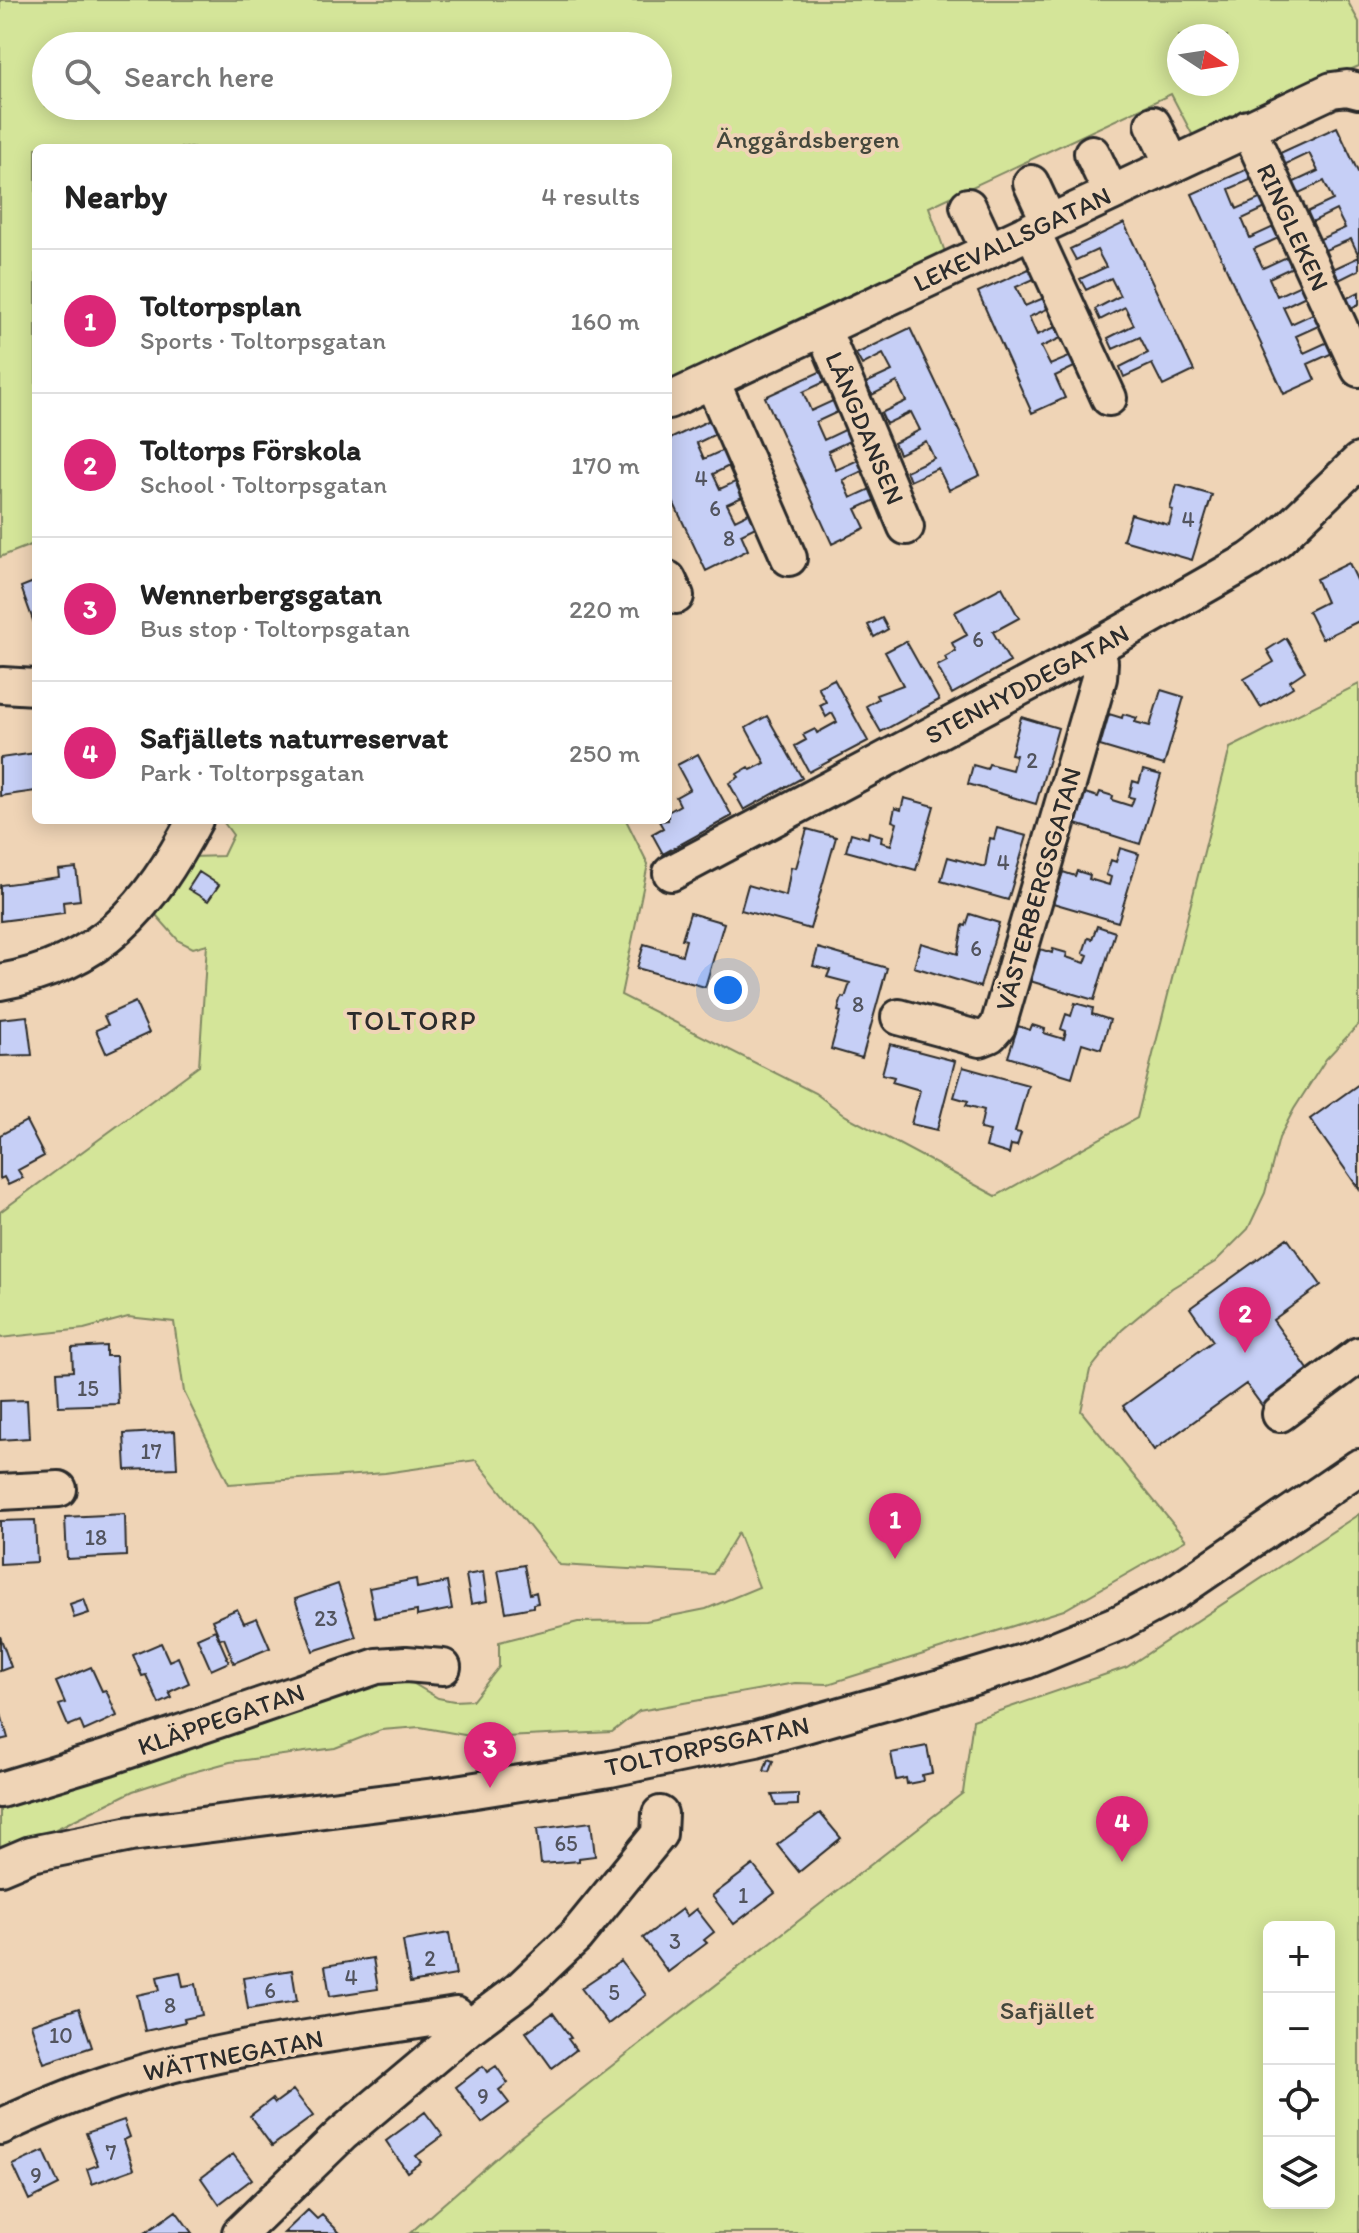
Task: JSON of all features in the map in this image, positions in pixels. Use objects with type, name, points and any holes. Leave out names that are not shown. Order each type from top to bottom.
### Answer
[{"type":"street","name":"LEKEVALLSGATAN","points":[[672,399],[1332,90],[1347,88],[1359,91]]},
{"type":"street","points":[[1153,124],[1172,164]]},
{"type":"street","name":"RINGLEKEN","points":[[1248,128],[1359,369]]},
{"type":"street","points":[[1092,153],[1111,193]]},
{"type":"street","points":[[1031,183],[1041,226],[1109,398]]},
{"type":"street","points":[[968,206],[989,251]]},
{"type":"street","name":"LÅNGDANSEN","points":[[823,329],[906,527]]},
{"type":"street","points":[[712,381],[789,558]]},
{"type":"street","name":"STENHYDDEGATAN","points":[[671,873],[1095,648],[1250,560],[1277,540],[1359,461]]},
{"type":"street","name":"VÄSTERBERGSGATAN","points":[[899,1017],[980,1039],[990,1035],[998,1026],[1099,678],[1100,662],[1095,648]]},
{"type":"street","points":[[2,685],[32,687]]},
{"type":"street","points":[[0,982],[42,972],[72,959],[121,925],[153,891],[193,824]]},
{"type":"street","points":[[1280,1414],[1359,1355]]},
{"type":"street","name":"TOLTORPSGATAN","points":[[0,1867],[31,1854],[131,1834],[443,1795],[610,1769],[756,1739],[941,1687],[1026,1661],[1121,1622],[1173,1594],[1359,1467]]},
{"type":"street","points":[[0,1492],[59,1489]]},
{"type":"street","name":"KLÄPPEGATAN","points":[[0,1790],[109,1757],[377,1666],[443,1667]]},
{"type":"street","points":[[240,2233],[342,2134],[467,2029],[519,1990],[575,1937],[659,1834],[660,1814]]},
{"type":"street","name":"WÄTTNEGATAN","points":[[0,2127],[51,2103],[132,2075],[216,2055],[456,2015],[467,2029]]},
{"type":"green space","name":"Änggårdsbergen","points":[[0,0],[1347,0],[1359,22],[1359,66],[1193,136],[1172,96],[1239,96],[1239,24],[1167,24],[1167,96],[929,207],[946,255],[672,380],[672,144],[32,144],[32,545],[0,557]]},
{"type":"green space","points":[[1359,684],[1359,1024],[1326,1059],[1294,1109],[1279,1138],[1265,1193],[1248,1229],[1215,1262],[1172,1288],[1122,1330],[1090,1370],[1081,1411],[1186,1540],[1064,1610],[828,1684],[795,1683],[639,1711],[612,1732],[481,1738],[420,1727],[381,1730],[335,1748],[230,1762],[182,1775],[133,1791],[48,1833],[0,1849],[0,1804],[388,1678],[409,1681],[438,1698],[473,1700],[499,1667],[499,1642],[578,1622],[646,1621],[706,1609],[759,1587],[738,1533],[713,1574],[560,1565],[476,1460],[385,1473],[229,1484],[184,1392],[174,1322],[128,1317],[84,1329],[0,1338],[0,1212],[199,1066],[207,944],[193,948],[179,941],[155,914],[192,857],[223,856],[233,835],[225,824],[628,824],[648,864],[621,995],[815,1093],[846,1116],[996,1196],[1137,1118],[1230,748]]},
{"type":"green space","name":"Safjället","points":[[1359,1514],[1359,2233],[410,2233],[519,2138],[963,1793],[973,1720],[1127,1667]]},
{"type":"building","points":[[1337,127],[1359,174],[1359,256],[1351,239],[1323,251],[1318,240],[1345,228],[1336,210],[1310,223],[1305,213],[1333,200],[1324,181],[1297,194],[1292,183],[1318,171],[1309,153],[1284,165],[1278,154]]},
{"type":"building","points":[[1252,167],[1257,177],[1229,189],[1237,209],[1266,196],[1270,206],[1242,219],[1250,238],[1280,224],[1285,235],[1254,249],[1263,268],[1293,254],[1297,265],[1269,278],[1277,296],[1305,283],[1310,294],[1283,307],[1291,324],[1319,311],[1325,323],[1296,336],[1304,353],[1332,340],[1337,351],[1308,364],[1315,380],[1284,394],[1192,194]]},
{"type":"building","points":[[1124,223],[1194,371],[1163,386],[1152,364],[1124,377],[1120,367],[1148,353],[1140,337],[1113,349],[1108,338],[1134,325],[1125,307],[1100,320],[1095,309],[1120,296],[1111,278],[1086,290],[1080,279],[1106,267],[1097,250],[1076,260],[1070,249]]},
{"type":"building","points":[[1359,257],[1359,270],[1337,281],[1331,270]]},
{"type":"building","points":[[1040,264],[1045,274],[1016,287],[1025,306],[1053,294],[1058,304],[1029,317],[1037,335],[1067,322],[1072,333],[1041,347],[1050,365],[1081,352],[1085,362],[1055,376],[1065,398],[1032,413],[978,292]]},
{"type":"building","points":[[1359,292],[1359,304],[1349,309],[1345,299]]},
{"type":"building","points":[[910,328],[980,475],[949,490],[938,468],[910,481],[906,471],[934,458],[926,441],[899,454],[894,443],[920,430],[911,412],[886,424],[881,413],[906,401],[897,382],[872,395],[866,383],[892,371],[883,354],[862,365],[856,354]]},
{"type":"building","points":[[826,369],[831,379],[803,392],[811,411],[839,398],[844,409],[816,422],[824,440],[853,426],[858,437],[828,451],[836,470],[867,456],[871,467],[843,480],[851,498],[879,485],[884,496],[856,509],[865,528],[832,544],[765,397]]},
{"type":"building","points":[[718,416],[724,430],[697,443],[704,459],[730,447],[737,462],[713,474],[720,489],[744,478],[751,493],[727,504],[735,520],[759,508],[766,522],[741,534],[748,550],[706,571],[672,499],[672,438]]},
{"type":"building","points":[[1177,485],[1212,495],[1192,560],[1123,540],[1131,514],[1169,525]]},
{"type":"building","points":[[1349,563],[1359,584],[1359,621],[1322,639],[1308,611],[1326,602],[1316,579]]},
{"type":"building","points":[[32,583],[32,617],[21,587]]},
{"type":"building","points":[[1002,587],[1019,618],[993,632],[1010,662],[952,694],[937,666],[956,651],[952,643],[967,635],[955,612]]},
{"type":"building","points":[[882,618],[888,629],[874,637],[868,625]]},
{"type":"building","points":[[1286,638],[1305,671],[1290,681],[1293,687],[1261,707],[1244,679],[1274,662],[1267,650]]},
{"type":"building","points":[[906,641],[939,700],[881,732],[866,706],[878,699],[876,695],[903,685],[885,652]]},
{"type":"building","points":[[834,679],[868,741],[809,772],[795,746],[806,740],[803,735],[815,729],[817,733],[837,722],[832,713],[826,717],[820,705],[826,702],[818,687]]},
{"type":"building","points":[[1161,690],[1184,697],[1164,765],[1100,746],[1109,714],[1137,718],[1135,722],[1150,726]]},
{"type":"building","points":[[767,716],[802,778],[744,810],[729,783],[749,767],[751,770],[765,763],[746,728]]},
{"type":"building","points":[[1021,717],[1058,728],[1036,804],[968,784],[973,765],[987,769],[989,764],[1012,770],[1016,755],[1011,754]]},
{"type":"building","points":[[32,754],[32,792],[0,796],[0,758]]},
{"type":"building","points":[[698,754],[732,816],[663,854],[652,834],[663,828],[661,824],[672,824],[672,810],[680,805],[676,797],[690,789],[677,765]]},
{"type":"building","points":[[1143,770],[1161,775],[1140,844],[1076,824],[1085,793],[1098,797],[1100,792],[1131,806],[1134,798],[1129,797],[1133,781],[1139,783]]},
{"type":"building","points":[[904,798],[934,806],[916,870],[846,851],[851,833],[868,838],[869,832],[882,836],[881,842],[891,845],[897,823],[892,821],[895,808],[901,810]]},
{"type":"building","points":[[997,828],[1027,836],[1008,900],[941,881],[948,857],[985,867],[990,838],[994,839]]},
{"type":"building","points":[[807,829],[836,837],[810,929],[741,910],[748,885],[786,896],[791,867],[796,868]]},
{"type":"building","points":[[1120,848],[1139,854],[1118,922],[1053,903],[1063,872],[1075,876],[1077,871],[1090,875],[1089,879],[1109,885],[1111,877],[1106,875],[1111,860],[1116,862]]},
{"type":"building","points":[[76,868],[80,900],[63,902],[64,913],[0,921],[0,885],[59,877],[58,870]]},
{"type":"building","points":[[199,872],[219,885],[208,901],[188,889]]},
{"type":"building","points":[[690,913],[724,923],[705,987],[637,968],[644,944],[682,955],[686,940],[682,939]]},
{"type":"building","points":[[970,914],[999,923],[980,987],[914,967],[921,943],[958,954],[963,925],[966,926]]},
{"type":"building","points":[[1097,926],[1115,932],[1094,1000],[1030,981],[1040,949],[1067,953],[1066,957],[1085,963],[1088,955],[1083,953],[1088,938],[1092,939]]},
{"type":"building","points":[[818,948],[887,968],[862,1058],[831,1049],[842,997],[845,998],[850,983],[827,977],[830,970],[813,966]]},
{"type":"building","points":[[135,1002],[149,1033],[106,1053],[96,1030],[108,1025],[104,1016]]},
{"type":"building","points":[[1075,1003],[1093,1008],[1092,1014],[1110,1020],[1101,1049],[1082,1043],[1072,1077],[1008,1057],[1018,1026],[1030,1030],[1032,1025],[1045,1029],[1044,1033],[1064,1039],[1066,1031],[1061,1029],[1066,1014],[1071,1016]]},
{"type":"building","points":[[27,1016],[32,1055],[0,1056],[0,1019]]},
{"type":"building","points":[[890,1044],[955,1061],[937,1130],[911,1124],[920,1090],[892,1082],[894,1077],[882,1074]]},
{"type":"building","points":[[963,1067],[1028,1085],[1015,1132],[1021,1133],[1017,1146],[1011,1145],[1009,1154],[986,1147],[990,1131],[980,1129],[984,1110],[966,1105],[968,1101],[954,1097]]},
{"type":"building","points":[[1359,1084],[1359,1189],[1310,1119]]},
{"type":"building","points":[[26,1121],[44,1156],[18,1170],[23,1178],[8,1185],[4,1177],[0,1179],[0,1135]]},
{"type":"building","points":[[1287,1238],[1321,1285],[1273,1320],[1310,1372],[1263,1407],[1246,1384],[1154,1450],[1123,1406],[1213,1341],[1190,1308]]},
{"type":"building","points":[[106,1346],[106,1356],[116,1356],[118,1404],[59,1406],[57,1372],[73,1371],[72,1348]]},
{"type":"building","points":[[27,1400],[29,1438],[0,1440],[0,1401]]},
{"type":"building","points":[[175,1431],[177,1468],[126,1470],[124,1434]]},
{"type":"building","points":[[125,1514],[126,1556],[67,1559],[65,1517]]},
{"type":"building","points":[[35,1520],[37,1562],[0,1564],[0,1521]]},
{"type":"building","points":[[524,1565],[530,1594],[536,1592],[538,1603],[533,1607],[506,1612],[498,1570]]},
{"type":"building","points":[[483,1572],[487,1601],[471,1604],[466,1575]]},
{"type":"building","points":[[416,1579],[417,1588],[447,1582],[452,1609],[417,1616],[417,1611],[375,1618],[369,1588]]},
{"type":"building","points":[[338,1584],[356,1637],[313,1651],[295,1599]]},
{"type":"building","points":[[84,1599],[89,1613],[74,1618],[70,1604]]},
{"type":"building","points":[[237,1609],[244,1623],[257,1618],[270,1648],[234,1663],[224,1638],[220,1639],[212,1620]]},
{"type":"building","points":[[215,1630],[229,1662],[211,1670],[197,1638]]},
{"type":"building","points":[[0,1636],[11,1667],[0,1671]]},
{"type":"building","points":[[161,1643],[169,1661],[178,1657],[189,1683],[169,1692],[172,1698],[159,1704],[133,1655]]},
{"type":"building","points":[[91,1667],[102,1691],[106,1690],[117,1716],[84,1731],[80,1721],[68,1726],[59,1705],[65,1703],[56,1682]]},
{"type":"building","points":[[0,1715],[8,1738],[0,1740]]},
{"type":"building","points":[[491,1746],[492,1752],[479,1753],[478,1747]]},
{"type":"building","points":[[927,1746],[932,1773],[922,1775],[923,1781],[907,1784],[906,1778],[896,1780],[891,1753]]},
{"type":"building","points":[[768,1759],[773,1761],[769,1772],[764,1771]]},
{"type":"building","points":[[798,1794],[798,1805],[776,1806],[772,1795]]},
{"type":"building","points":[[820,1813],[841,1838],[799,1872],[777,1845]]},
{"type":"building","points":[[591,1822],[595,1856],[579,1858],[579,1861],[541,1864],[537,1829]]},
{"type":"building","points":[[753,1865],[775,1893],[734,1924],[712,1896]]},
{"type":"building","points":[[682,1909],[687,1916],[696,1909],[714,1932],[704,1940],[707,1943],[668,1972],[643,1938]]},
{"type":"building","points":[[449,1933],[456,1975],[410,1983],[403,1941]]},
{"type":"building","points":[[373,1958],[378,1989],[330,1996],[325,1966]]},
{"type":"building","points":[[621,1961],[646,1995],[608,2024],[581,1988]]},
{"type":"building","points":[[292,1970],[297,2001],[248,2009],[243,1978]]},
{"type":"building","points":[[180,1972],[183,1986],[196,1984],[202,2015],[145,2031],[137,1995],[160,1990],[157,1977]]},
{"type":"building","points":[[79,2008],[92,2047],[44,2063],[31,2024]]},
{"type":"building","points":[[553,2013],[576,2050],[552,2068],[526,2032]]},
{"type":"building","points":[[483,2066],[487,2072],[496,2066],[508,2083],[499,2090],[509,2103],[482,2123],[456,2087]]},
{"type":"building","points":[[293,2090],[313,2116],[272,2146],[250,2116],[272,2099],[275,2103]]},
{"type":"building","points":[[425,2112],[443,2136],[416,2156],[421,2162],[407,2172],[386,2141]]},
{"type":"building","points":[[124,2120],[130,2137],[124,2140],[134,2169],[92,2184],[87,2169],[98,2165],[86,2133]]},
{"type":"building","points":[[44,2151],[59,2185],[29,2200],[13,2165]]},
{"type":"building","points":[[233,2154],[252,2179],[219,2204],[201,2178]]},
{"type":"building","points":[[308,2210],[317,2219],[322,2215],[340,2233],[284,2233]]},
{"type":"building","points":[[176,2211],[192,2233],[145,2233]]},
{"type":"place","name":"Toltorps Förskola","points":[[1245,1353]]},
{"type":"place","name":"Toltorpsplan","points":[[895,1559]]},
{"type":"place","name":"Wennerbergsgatan","points":[[490,1788]]},
{"type":"place","name":"Safjällets naturreservat","points":[[1122,1862]]},
{"type":"district","name":"TOLTORP","points":[[412,1020]]}]
